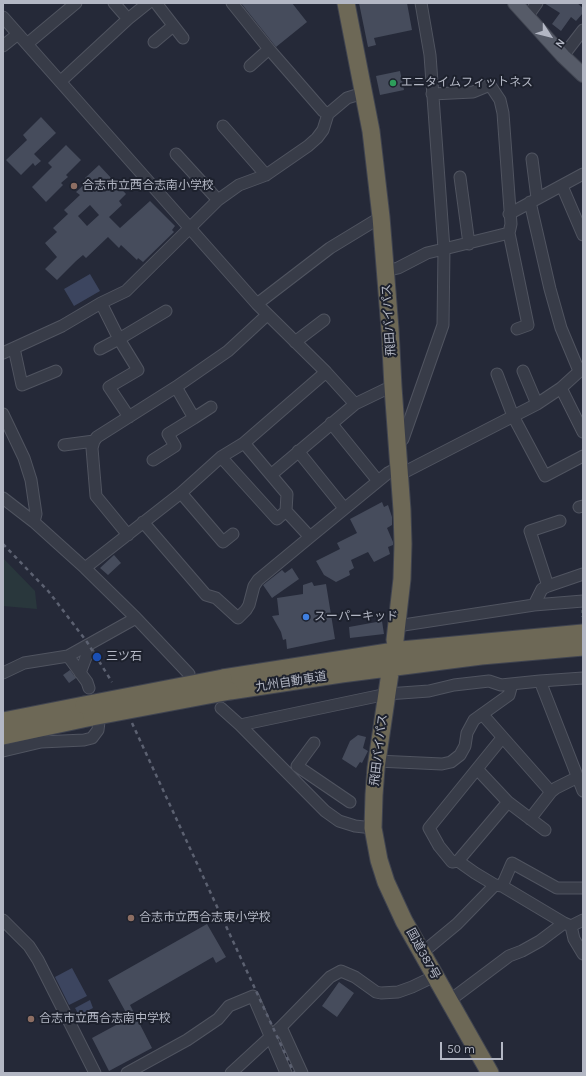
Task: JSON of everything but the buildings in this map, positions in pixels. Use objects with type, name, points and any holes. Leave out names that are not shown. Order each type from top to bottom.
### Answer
[{"type":"highway","name":"飛田バイパス","points":[[346,3],[370,131],[386,271],[403,544],[402,579],[396,633]]},
{"type":"highway","name":"九州自動車道","points":[[3,736],[92,714],[226,685],[401,650],[583,633]]},
{"type":"highway","name":"九州自動車道","points":[[226,685],[481,656],[583,647]]},
{"type":"highway","name":"飛田バイパス","points":[[373,828],[377,761],[390,673]]},
{"type":"highway","name":"九州自動車道","points":[[3,721],[92,714]]},
{"type":"highway","name":"国道387号","points":[[373,828],[379,860],[386,882],[404,921],[490,1073]]},
{"type":"main road","points":[[515,3],[563,56],[583,75]]},
{"type":"street","points":[[27,44],[76,3]]},
{"type":"street","points":[[114,3],[128,19]]},
{"type":"street","points":[[61,81],[128,19],[148,3]]},
{"type":"street","points":[[156,3],[183,38]]},
{"type":"street","points":[[232,3],[269,49],[323,111],[328,114]]},
{"type":"street","points":[[397,446],[403,439],[442,325],[444,249],[430,55],[421,3]]},
{"type":"street","points":[[527,17],[537,3]]},
{"type":"street","points":[[3,17],[267,315],[326,372],[355,404]]},
{"type":"street","points":[[154,42],[173,26]]},
{"type":"street","points":[[563,56],[583,30]]},
{"type":"street","points":[[3,46],[18,34]]},
{"type":"street","points":[[250,66],[269,49]]},
{"type":"street","points":[[432,94],[474,92],[490,84],[500,100],[503,113],[510,224],[509,233],[528,325],[517,330]]},
{"type":"street","points":[[3,353],[62,326],[101,303],[126,292],[218,200],[239,185],[266,175],[308,146],[323,130],[328,114],[347,98],[363,94]]},
{"type":"street","points":[[223,126],[266,175]]},
{"type":"street","points":[[176,154],[218,200]]},
{"type":"street","points":[[144,522],[206,595],[216,598],[238,618],[249,606],[254,586],[258,580],[378,481],[537,404],[561,388],[581,370],[561,328],[550,289],[533,200],[532,159]]},
{"type":"street","points":[[509,214],[583,174]]},
{"type":"street","points":[[460,177],[469,244]]},
{"type":"street","points":[[562,186],[583,235]]},
{"type":"street","points":[[257,304],[330,248],[381,217]]},
{"type":"street","points":[[386,271],[398,268],[427,253],[469,244],[509,233]]},
{"type":"street","points":[[101,303],[119,339],[138,370],[109,387],[129,417]]},
{"type":"street","points":[[100,349],[166,311]]},
{"type":"street","points":[[128,535],[96,496],[92,448],[94,441],[97,437],[176,387],[228,351],[267,315]]},
{"type":"street","points":[[295,342],[324,320]]},
{"type":"street","points":[[14,348],[22,385],[56,371]]},
{"type":"street","points":[[523,370],[537,404]]},
{"type":"street","points":[[85,568],[181,493],[221,456],[244,443],[326,372]]},
{"type":"street","points":[[497,374],[514,416],[545,476],[583,456]]},
{"type":"street","points":[[176,387],[194,418]]},
{"type":"street","points":[[272,474],[355,404],[393,387]]},
{"type":"street","points":[[561,388],[583,432]]},
{"type":"street","points":[[153,460],[175,446],[168,434],[211,407]]},
{"type":"street","points":[[3,414],[24,458],[31,480],[36,514],[34,522]]},
{"type":"street","points":[[331,424],[378,481]]},
{"type":"street","points":[[64,445],[94,441]]},
{"type":"street","points":[[221,456],[277,519],[286,511],[287,494],[272,474],[244,443]]},
{"type":"street","points":[[298,452],[344,508]]},
{"type":"street","points":[[181,493],[223,542],[233,534]]},
{"type":"street","points":[[3,498],[34,522],[85,568],[136,618],[189,674]]},
{"type":"street","points":[[286,511],[310,537]]},
{"type":"street","points":[[548,586],[530,531],[560,521]]},
{"type":"street","points":[[534,605],[542,589],[583,574]]},
{"type":"street","points":[[396,633],[534,605],[583,601]]},
{"type":"street","points":[[3,673],[24,663],[70,655],[86,650],[136,618]]},
{"type":"street","points":[[80,673],[86,650]]},
{"type":"street","points":[[70,655],[87,682],[89,688]]},
{"type":"street","points":[[240,725],[387,694],[429,691],[454,685],[489,681],[501,685],[583,678]]},
{"type":"street","points":[[540,681],[583,791]]},
{"type":"street","points":[[377,761],[442,764],[451,762],[460,755],[467,733],[474,720],[509,695],[512,684]]},
{"type":"street","points":[[221,708],[240,725],[325,811],[339,821],[355,826],[373,828]]},
{"type":"street","points":[[3,751],[41,742],[84,740],[92,738],[98,730],[92,714]]},
{"type":"street","points":[[483,715],[551,792]]},
{"type":"street","points":[[502,738],[428,828],[439,846],[452,862],[458,861],[567,925],[583,954]]},
{"type":"street","points":[[288,775],[297,766],[314,743]]},
{"type":"street","points":[[297,766],[350,802]]},
{"type":"street","points":[[477,769],[508,802],[545,830]]},
{"type":"street","points":[[530,819],[551,792],[556,788],[578,778]]},
{"type":"street","points":[[458,861],[508,802]]},
{"type":"street","points":[[422,953],[457,924],[499,885],[512,863],[557,888],[583,888]]},
{"type":"street","points":[[3,920],[29,946],[38,960],[94,1073]]},
{"type":"street","points":[[449,1001],[510,956],[522,951],[567,925],[583,920]]},
{"type":"street","points":[[231,1073],[281,1027],[330,977],[342,971],[355,977],[376,992],[381,993],[398,992],[435,976]]},
{"type":"street","points":[[127,1073],[187,1040],[218,1019],[229,1006],[252,996],[286,1073]]},
{"type":"street","points":[[281,1027],[302,1073]]},
{"type":"shaded area","points":[[3,558],[35,591],[37,609],[3,606]]},
{"type":"water","points":[[90,274],[100,291],[74,306],[64,289]]},
{"type":"water","points":[[72,968],[87,996],[69,1005],[55,977]]},
{"type":"water","points":[[90,1000],[93,1008],[79,1015],[75,1008]]},
{"type":"railway","points":[[3,544],[49,592],[87,642],[112,682]]},
{"type":"railway","points":[[132,723],[294,1073]]},
{"type":"place","name":"エニタイムフィットネス","points":[[393,83]]},
{"type":"place","name":"合志市立西合志南小学校","points":[[74,186]]},
{"type":"place","name":"スーパーキッド","points":[[306,617]]},
{"type":"place","name":"三ツ石","points":[[97,657]]},
{"type":"place","name":"合志市立西合志東小学校","points":[[131,918]]},
{"type":"place","name":"合志市立西合志南中学校","points":[[31,1019]]}]
